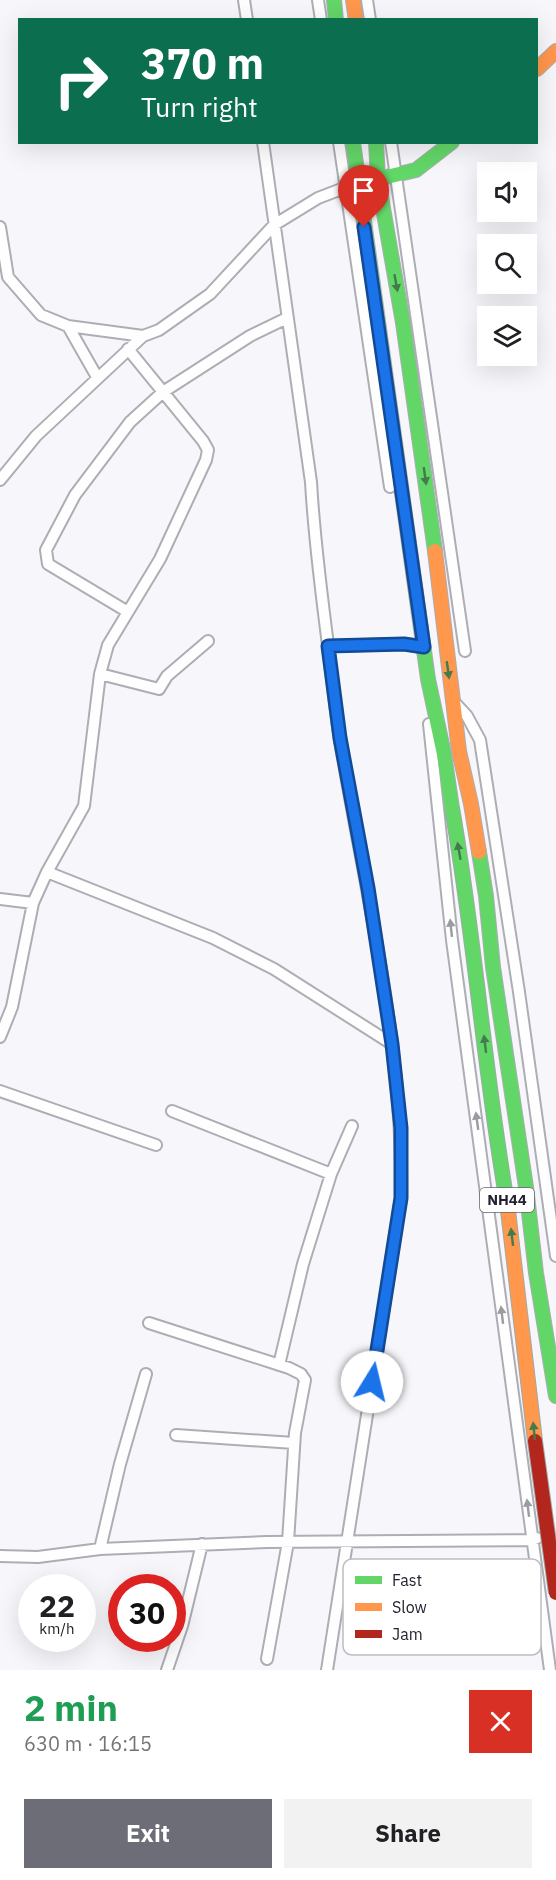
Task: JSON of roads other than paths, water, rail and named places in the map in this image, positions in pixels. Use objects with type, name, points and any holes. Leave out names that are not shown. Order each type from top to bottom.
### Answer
[{"type":"main road","points":[[334,0],[336,18]]},
{"type":"main road","points":[[353,0],[356,18]]},
{"type":"main road","points":[[538,68],[556,51]]},
{"type":"main road","name":"NH44","points":[[353,144],[352,185],[419,646],[444,754],[460,859],[495,1135],[509,1213],[538,1470],[556,1593]]},
{"type":"main road","name":"NH44","points":[[376,144],[378,179],[403,323],[441,591],[446,653],[459,751],[471,804],[486,896],[493,967],[526,1187],[536,1273],[556,1396]]},
{"type":"main road","points":[[378,179],[416,170],[449,144]]},
{"type":"street","points":[[244,0],[247,18]]},
{"type":"street","points":[[318,0],[321,18]]},
{"type":"street","points":[[367,0],[370,18]]},
{"type":"street","points":[[263,144],[310,482],[314,536],[340,738],[368,888],[392,1044],[401,1128],[401,1198],[345,1559]]},
{"type":"street","points":[[0,480],[36,436],[97,377],[143,336],[159,330],[210,294],[274,225],[318,198],[352,185],[340,144]]},
{"type":"street","points":[[391,144],[465,651]]},
{"type":"street","points":[[0,227],[8,277],[41,315],[68,326],[143,336]]},
{"type":"street","points":[[128,612],[48,564],[46,550],[75,495],[130,422],[163,392],[250,336],[287,318]]},
{"type":"street","points":[[68,326],[97,377]]},
{"type":"street","points":[[0,1037],[12,1007],[33,903],[47,872],[84,807],[100,674],[108,645],[160,559],[206,460],[208,450],[128,349]]},
{"type":"street","points":[[100,674],[159,689],[167,676],[208,640]]},
{"type":"street","points":[[328,646],[404,644],[419,646],[452,940],[535,1559]]},
{"type":"street","points":[[453,701],[468,716],[480,740],[519,992],[556,1256]]},
{"type":"street","points":[[47,872],[213,938],[274,969],[392,1044]]},
{"type":"street","points":[[0,899],[33,903]]},
{"type":"street","points":[[0,1091],[156,1145]]},
{"type":"street","points":[[172,1111],[331,1174]]},
{"type":"street","points":[[279,1365],[303,1264],[331,1174],[352,1126]]},
{"type":"street","points":[[149,1323],[279,1365],[301,1374],[304,1380],[294,1443],[288,1542],[267,1659]]},
{"type":"street","points":[[100,1549],[120,1464],[146,1374]]},
{"type":"street","points":[[176,1435],[294,1443]]},
{"type":"street","points":[[0,1556],[38,1557],[100,1549],[202,1544],[532,1540],[556,1528]]},
{"type":"street","points":[[167,1670],[182,1626],[202,1544]]},
{"type":"street","points":[[327,1670],[343,1572]]},
{"type":"street","points":[[541,1605],[550,1670]]}]
